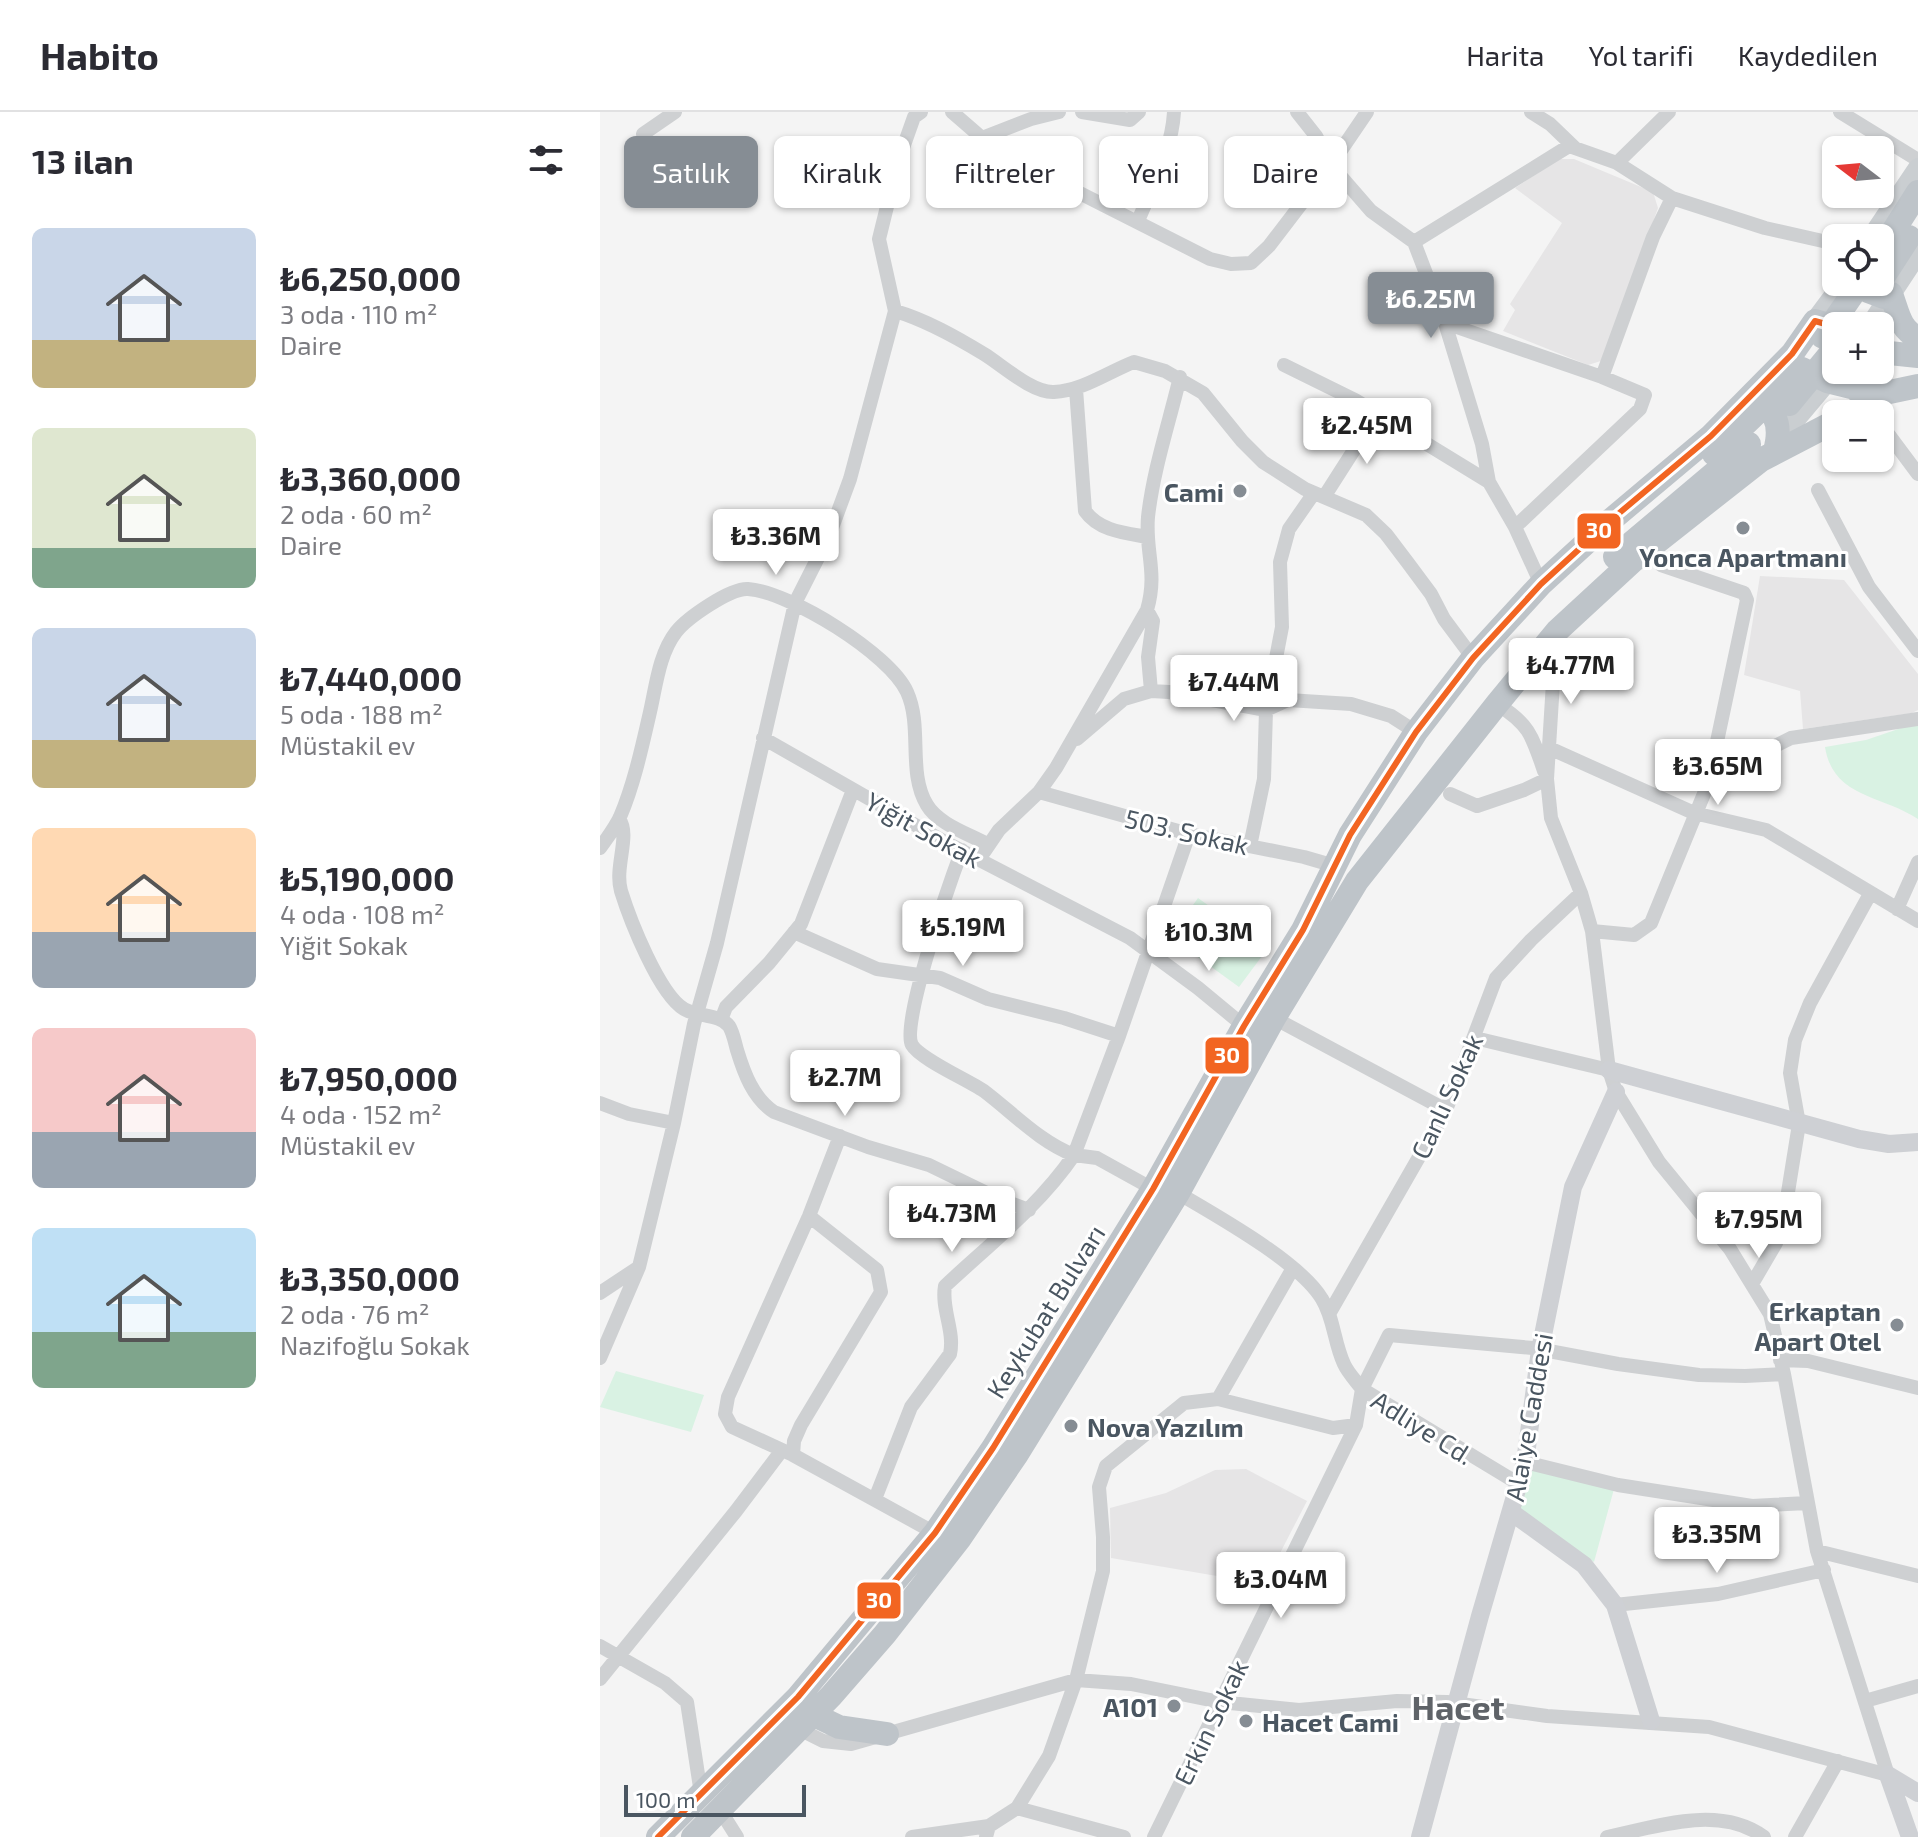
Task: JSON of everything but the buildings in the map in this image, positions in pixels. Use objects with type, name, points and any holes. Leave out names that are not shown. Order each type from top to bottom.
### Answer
[{"type":"highway","points":[[1894,230],[1918,192]]},
{"type":"highway","points":[[1894,267],[1918,223]]},
{"type":"highway","points":[[1357,881],[1420,782],[1499,675],[1648,517],[1771,399],[1832,327],[1852,296]]},
{"type":"highway","points":[[1863,312],[1876,296]]},
{"type":"highway","points":[[1888,296],[1900,322],[1909,334],[1918,338]]},
{"type":"highway","points":[[1303,930],[1350,835],[1416,732],[1473,658],[1541,584],[1711,436],[1822,328]]},
{"type":"highway","points":[[1894,353],[1918,356]]},
{"type":"highway","points":[[1792,354],[1805,372],[1822,375]]},
{"type":"highway","points":[[1303,930],[1441,719],[1498,647],[1585,559],[1719,471],[1782,412],[1822,364]]},
{"type":"highway","points":[[1853,384],[1880,394]]},
{"type":"highway","points":[[1871,400],[1880,394],[1918,386]]},
{"type":"highway","points":[[1745,401],[1772,411],[1779,427],[1769,451]]},
{"type":"highway","name":"Keykubat Bulvarı","points":[[658,1837],[710,1802],[798,1714],[885,1634],[960,1538],[1017,1454],[1178,1193],[1274,1018],[1357,881],[1557,631],[1634,560],[1769,451],[1822,427]]},
{"type":"highway","name":"Keykubat Bulvarı","points":[[798,1714],[935,1533],[993,1448],[1153,1189],[1244,1026],[1303,930]]},
{"type":"highway","points":[[798,1714],[839,1727],[887,1734]]},
{"type":"highway","name":"Keykubat Bulvarı","points":[[693,1837],[710,1802]]},
{"type":"main road","points":[[1880,224],[1918,168]]},
{"type":"main road","points":[[1894,276],[1918,253]]},
{"type":"main road","points":[[1769,451],[1825,384]]},
{"type":"street","points":[[643,134],[675,112]]},
{"type":"street","points":[[600,1358],[639,1267],[795,603],[829,536],[850,479],[895,311],[879,239],[898,162],[914,117],[921,112]]},
{"type":"street","points":[[952,112],[982,138],[1059,112]]},
{"type":"street","points":[[1082,112],[1130,120],[1139,112]]},
{"type":"street","points":[[1138,221],[1160,169],[1174,112]]},
{"type":"street","points":[[1297,112],[1316,136]]},
{"type":"street","points":[[1347,141],[1367,112]]},
{"type":"street","points":[[1531,112],[1550,124],[1575,148]]},
{"type":"street","points":[[1617,163],[1669,112]]},
{"type":"street","points":[[1840,112],[1918,160]]},
{"type":"street","points":[[995,133],[1011,162],[1138,221],[1210,259],[1231,264],[1251,263],[1269,246],[1298,208]]},
{"type":"street","points":[[1414,242],[1569,146],[1617,163],[1672,198],[1765,228],[1822,241]]},
{"type":"street","points":[[1347,183],[1371,211],[1414,242],[1435,289],[1482,444],[1489,482],[1515,527],[1541,584]]},
{"type":"street","points":[[1602,377],[1653,237],[1672,198]]},
{"type":"street","points":[[895,311],[959,340],[987,355],[1011,374],[1050,393],[1076,389],[1111,370],[1134,362],[1180,377],[1203,393],[1263,462],[1319,495],[1366,515],[1386,534],[1473,658]]},
{"type":"street","points":[[1445,323],[1645,395],[1640,409],[1515,527]]},
{"type":"street","points":[[1284,365],[1377,414],[1489,482]]},
{"type":"street","points":[[981,860],[987,844],[1039,792],[1147,610],[1153,582],[1148,537],[1150,505],[1180,377]]},
{"type":"street","points":[[1076,389],[1085,511],[1091,520],[1102,526],[1148,537]]},
{"type":"street","points":[[1250,846],[1264,779],[1266,710],[1282,627],[1280,562],[1289,529],[1319,495],[1377,414]]},
{"type":"street","points":[[1894,442],[1918,474]]},
{"type":"street","points":[[1818,490],[1869,587],[1918,651]]},
{"type":"street","points":[[1592,931],[1634,935],[1651,923],[1708,784],[1747,600],[1744,593],[1661,565]]},
{"type":"street","points":[[600,848],[619,819],[643,744],[661,664],[675,633],[686,621],[739,590],[749,589],[795,603],[869,649],[897,675],[913,705],[919,775],[925,803],[937,817],[987,844]]},
{"type":"street","points":[[1147,610],[1153,621],[1148,657],[1151,691]]},
{"type":"street","points":[[1557,631],[1547,779],[1551,818],[1581,893],[1592,931],[1609,1070],[1616,1092],[1659,1162],[1730,1249],[1770,1314],[1817,1551],[1910,1837]]},
{"type":"street","points":[[1073,739],[1081,738],[1124,699],[1151,691],[1266,710],[1288,700],[1351,704],[1391,716],[1416,732]]},
{"type":"street","points":[[1497,704],[1519,719],[1534,740],[1547,779]]},
{"type":"street","points":[[1708,784],[1791,738],[1918,719]]},
{"type":"street","name":"Yiğit Sokak","points":[[763,738],[962,850],[1130,938],[1244,1026]]},
{"type":"street","points":[[1549,748],[1694,813],[1766,830],[1918,921]]},
{"type":"street","points":[[1450,794],[1477,806],[1547,779]]},
{"type":"street","points":[[721,1020],[726,1007],[769,963],[801,924],[853,790]]},
{"type":"street","name":"503. Sokak","points":[[1039,792],[1189,834],[1335,866]]},
{"type":"street","points":[[619,819],[625,833],[619,858],[619,881],[634,926],[665,991],[685,1010],[721,1020],[729,1026],[742,1067],[763,1105],[840,1136],[929,1165],[1029,1210]]},
{"type":"street","points":[[875,1499],[911,1407],[950,1354],[952,1343],[945,1306],[945,1286],[1029,1210],[1056,1181],[1074,1155],[1189,834]]},
{"type":"street","points":[[962,850],[942,904],[909,1029],[915,1050],[967,1079],[1051,1144],[1074,1155],[1097,1158],[1153,1189]]},
{"type":"street","points":[[1897,909],[1918,862]]},
{"type":"street","name":"Canlı Sokak","points":[[1329,1314],[1446,1110],[1496,978],[1581,893]]},
{"type":"street","points":[[1752,1284],[1776,1243],[1784,1217],[1799,1124],[1790,1073],[1795,1040],[1810,1003],[1870,894]]},
{"type":"street","points":[[794,932],[877,969],[940,978],[988,999],[1119,1036]]},
{"type":"street","points":[[1274,1018],[1446,1110]]},
{"type":"street","points":[[1475,1038],[1609,1070],[1799,1124],[1889,1144],[1918,1142]]},
{"type":"street","name":"Alaiye Caddesi","points":[[1420,1837],[1525,1462],[1540,1350],[1573,1187],[1616,1092]]},
{"type":"street","points":[[600,1103],[629,1114],[674,1123]]},
{"type":"street","points":[[840,1136],[809,1216],[728,1397],[725,1414],[732,1427],[788,1452],[935,1533]]},
{"type":"street","name":"Adliye Cd.","points":[[1178,1193],[1293,1268],[1322,1297],[1344,1366],[1362,1389],[1519,1484]]},
{"type":"street","points":[[600,1679],[736,1511],[788,1452],[881,1292],[877,1270],[809,1216]]},
{"type":"street","points":[[600,1293],[639,1267]]},
{"type":"street","points":[[1218,1399],[1293,1268]]},
{"type":"street","name":"Erkin Sokak","points":[[1154,1837],[1356,1425],[1362,1389],[1389,1335],[1540,1350]]},
{"type":"street","points":[[1540,1350],[1699,1375],[1745,1376],[1808,1361],[1918,1388]]},
{"type":"street","points":[[912,1837],[988,1832],[1017,1808],[1049,1756],[1076,1680],[1103,1571],[1099,1487],[1106,1466],[1184,1403],[1218,1399],[1333,1428],[1356,1425]]},
{"type":"street","points":[[1525,1462],[1618,1485],[1752,1506],[1807,1503]]},
{"type":"street","points":[[1511,1512],[1584,1565],[1615,1605],[1651,1721]]},
{"type":"street","points":[[1817,1551],[1917,1575]]},
{"type":"street","points":[[1615,1605],[1718,1594],[1824,1570]]},
{"type":"street","points":[[600,1646],[665,1683],[687,1702],[710,1802],[737,1837]]},
{"type":"street","points":[[887,1734],[1076,1680],[1131,1684],[1220,1702],[1299,1710],[1397,1701],[1447,1702],[1547,1716],[1709,1727],[1888,1775],[1918,1780]]},
{"type":"street","points":[[1865,1701],[1918,1686]]},
{"type":"street","points":[[1795,1837],[1838,1761]]},
{"type":"street","points":[[1888,1775],[1918,1793],[1900,1809]]},
{"type":"street","points":[[1017,1808],[1124,1837]]},
{"type":"street","points":[[1607,1837],[1704,1818],[1753,1829],[1764,1837]]},
{"type":"shaded area","points":[[1559,159],[1574,159],[1653,192],[1658,208],[1604,360],[1588,365],[1503,331],[1515,310],[1510,304],[1562,223],[1515,188]]},
{"type":"shaded area","points":[[1760,576],[1844,580],[1918,674],[1918,710],[1803,729],[1800,691],[1744,675]]},
{"type":"shaded area","points":[[1246,1469],[1307,1501],[1264,1584],[1111,1558],[1110,1508],[1166,1493],[1215,1470]]},
{"type":"green space","points":[[1918,724],[1918,819],[1848,786],[1830,764],[1825,747],[1866,740]]},
{"type":"green space","points":[[1198,898],[1268,948],[1239,987],[1170,937]]},
{"type":"green space","points":[[616,1371],[704,1395],[691,1432],[600,1407]]},
{"type":"green space","points":[[1529,1467],[1614,1489],[1594,1562],[1516,1510]]},
{"type":"transit line","name":"30","points":[[658,1837],[798,1697],[935,1533],[993,1448],[1153,1189],[1244,1026],[1303,930],[1350,835],[1416,732],[1473,658],[1541,584],[1711,436],[1792,354],[1815,321],[1822,323]]},
{"type":"place","name":"Cami","points":[[1240,491]]},
{"type":"place","name":"Yonca Apartmanı","points":[[1743,528]]},
{"type":"place","name":"Erkaptan Apart Otel","points":[[1897,1325]]},
{"type":"place","name":"Nova Yazılım","points":[[1071,1426]]},
{"type":"place","name":"A101","points":[[1174,1706]]},
{"type":"place","name":"Hacet Cami","points":[[1246,1721]]},
{"type":"district","name":"Hacet","points":[[1458,1706]]}]
